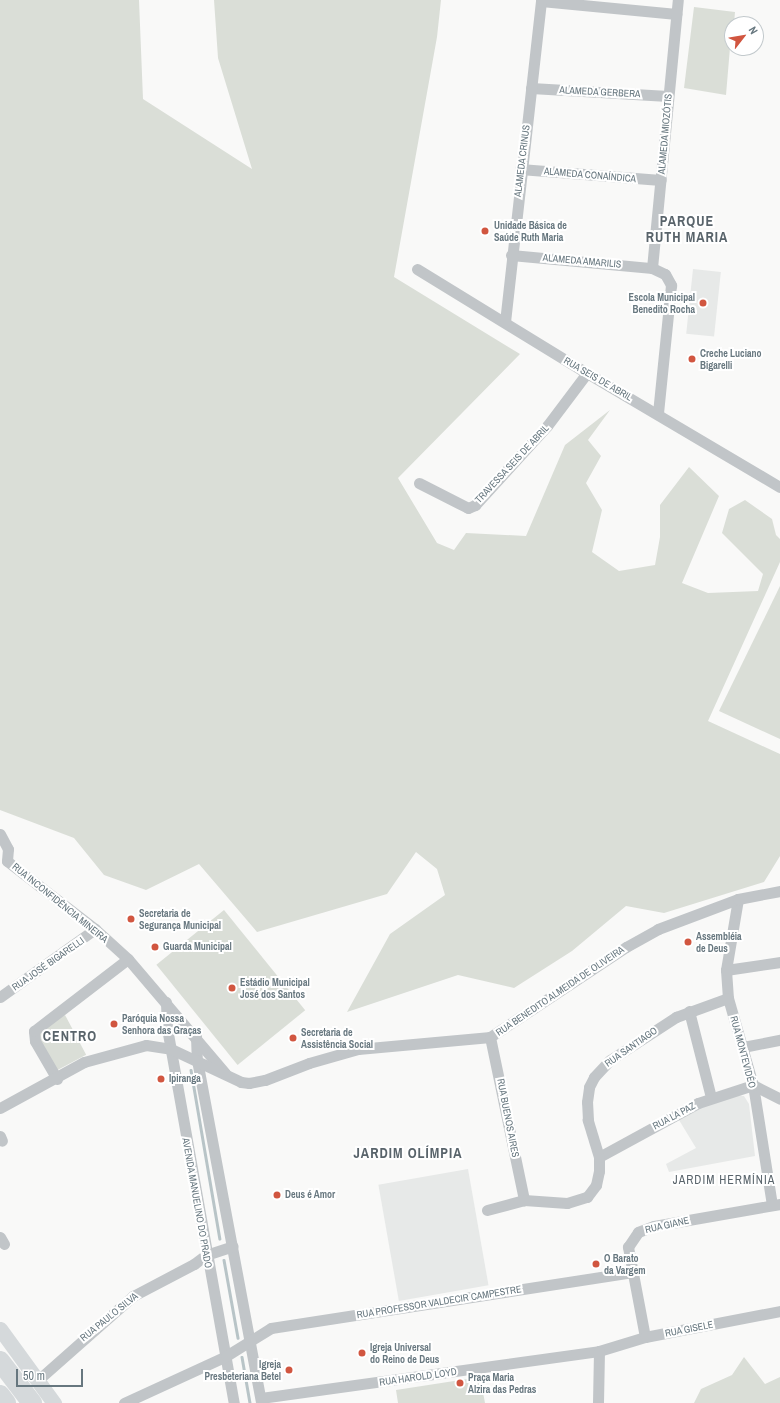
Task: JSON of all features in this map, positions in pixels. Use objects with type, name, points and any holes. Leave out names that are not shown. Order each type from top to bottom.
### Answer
[{"type":"highway","points":[[0,1361],[32,1403]]},
{"type":"highway","points":[[0,1395],[6,1403]]},
{"type":"main road","points":[[0,1329],[54,1403]]},
{"type":"street","name":"ALAMEDA MIOZÓTIS","points":[[652,268],[678,0]]},
{"type":"street","points":[[541,1],[676,14]]},
{"type":"street","name":"ALAMEDA CRINUS","points":[[505,322],[520,169],[541,1]]},
{"type":"street","name":"ALAMEDA GERBERA","points":[[531,88],[668,96]]},
{"type":"street","name":"ALAMEDA CONAÍNDICA","points":[[520,169],[661,180]]},
{"type":"street","name":"ALAMEDA AMARILIS","points":[[511,255],[652,268]]},
{"type":"street","points":[[652,268],[665,274],[671,284],[658,413]]},
{"type":"street","name":"RUA SEIS DE ABRIL","points":[[417,269],[587,373],[658,413],[780,487]]},
{"type":"street","name":"TRAVESSA SEIS DE ABRIL","points":[[419,483],[468,508],[475,505],[547,426],[587,373]]},
{"type":"street","name":"RUA INCONFIDÊNCIA MINEIRA","points":[[0,834],[8,849],[4,862],[95,929],[128,960],[196,1036],[227,1076]]},
{"type":"street","name":"RUA BENEDITO ALMEIDA DE OLIVEIRA","points":[[0,1108],[57,1079],[84,1062],[146,1045],[171,1049],[241,1082],[257,1082],[358,1049],[490,1037],[536,1005],[651,933],[738,899],[780,891]]},
{"type":"street","name":"RUA MONTEVIDÉO","points":[[738,899],[726,970],[728,998],[753,1085],[776,1204]]},
{"type":"street","name":"RUA JOSÉ BIGARELLI","points":[[0,998],[95,929]]},
{"type":"street","points":[[57,1079],[35,1041],[34,1031],[128,960]]},
{"type":"street","points":[[726,970],[780,962]]},
{"type":"street","name":"RUA SANTIAGO","points":[[487,1210],[524,1200],[567,1203],[587,1196],[598,1180],[600,1157],[588,1120],[587,1102],[594,1077],[610,1060],[688,1010],[728,998]]},
{"type":"street","name":"AVENIDA MANUELINO DO PRADO","points":[[166,1002],[166,1028],[234,1403]]},
{"type":"street","points":[[688,1010],[711,1097]]},
{"type":"street","points":[[196,1036],[197,1060],[261,1401]]},
{"type":"street","name":"RUA BUENOS AIRES","points":[[490,1037],[524,1200]]},
{"type":"street","points":[[743,1047],[780,1040]]},
{"type":"street","points":[[753,1085],[780,1099]]},
{"type":"street","name":"RUA LA PAZ","points":[[600,1157],[711,1097],[753,1085]]},
{"type":"street","name":"RUA GIANE","points":[[645,1337],[628,1247],[638,1232],[654,1226],[776,1204]]},
{"type":"street","name":"RUA PAULO SILVA","points":[[38,1380],[133,1296],[194,1264],[206,1255],[233,1246]]},
{"type":"street","name":"RUA PROFESSOR VALDECIR CAMPESTRE","points":[[124,1403],[226,1356],[271,1328],[632,1272]]},
{"type":"street","name":"RUA GISELE","points":[[599,1351],[645,1337],[780,1311]]},
{"type":"street","points":[[598,1403],[599,1351]]},
{"type":"street","name":"RUA HAROLD LOYD","points":[[261,1401],[599,1351]]},
{"type":"shaded area","points":[[0,0],[139,0],[143,99],[252,169],[218,58],[214,0],[441,0],[437,37],[394,277],[520,354],[398,478],[437,543],[454,550],[466,533],[526,536],[565,445],[610,410],[588,440],[601,456],[586,483],[602,510],[592,552],[619,571],[655,565],[660,537],[660,505],[689,467],[719,496],[682,583],[708,593],[758,591],[763,574],[722,533],[729,509],[745,500],[772,519],[776,535],[780,539],[780,562],[708,721],[780,754],[780,856],[764,882],[664,913],[626,906],[572,951],[514,988],[458,975],[347,1012],[390,934],[445,895],[437,869],[416,852],[387,894],[257,932],[199,864],[146,890],[104,875],[74,838],[0,810]]},
{"type":"shaded area","points":[[694,7],[735,12],[735,16],[724,16],[724,56],[729,56],[726,95],[684,88]]},
{"type":"shaded area","name":"Escola Municipal Benedito Rocha","points":[[693,269],[721,272],[714,337],[686,334]]},
{"type":"shaded area","points":[[780,586],[780,739],[719,711]]},
{"type":"shaded area","name":"Estádio Municipal José dos Santos","points":[[224,910],[305,1010],[238,1065],[156,965]]},
{"type":"shaded area","points":[[65,1015],[86,1055],[55,1071],[34,1031]]},
{"type":"shaded area","points":[[735,1095],[744,1096],[749,1104],[755,1156],[669,1172],[666,1164],[696,1148],[679,1120],[707,1105]]},
{"type":"shaded area","points":[[468,1169],[488,1285],[399,1301],[378,1185]]},
{"type":"shaded area","points":[[744,1357],[765,1384],[780,1377],[780,1403],[694,1403],[701,1389],[732,1375]]},
{"type":"shaded area","name":"Praça Maria Alzira das Pedras","points":[[480,1377],[485,1403],[398,1403],[396,1390]]},
{"type":"waterway","points":[[191,1070],[220,1239]]},
{"type":"waterway","points":[[224,1260],[238,1338]]},
{"type":"waterway","points":[[242,1357],[250,1403]]},
{"type":"place","name":"Unidade Básica de Saúde Ruth Maria","points":[[485,231]]},
{"type":"place","name":"Escola Municipal Benedito Rocha","points":[[703,303]]},
{"type":"place","name":"Creche Luciano Bigarelli","points":[[692,359]]},
{"type":"place","name":"Secretaria de Segurança Municipal","points":[[131,919]]},
{"type":"place","name":"Assembléia de Deus","points":[[688,942]]},
{"type":"place","name":"Guarda Municipal","points":[[155,947]]},
{"type":"place","name":"Estádio Municipal José dos Santos","points":[[232,988]]},
{"type":"place","name":"Paróquia Nossa Senhora das Graças","points":[[114,1024]]},
{"type":"place","name":"Secretaria de Assistência Social","points":[[293,1038]]},
{"type":"place","name":"Ipiranga","points":[[161,1079]]},
{"type":"place","name":"Deus é Amor","points":[[277,1195]]},
{"type":"place","name":"O Barato da Vargem","points":[[596,1264]]},
{"type":"place","name":"Igreja Universal do Reino de Deus","points":[[362,1353]]},
{"type":"place","name":"Igreja Presbeteriana Betel","points":[[289,1370]]},
{"type":"place","name":"Praça Maria Alzira das Pedras","points":[[460,1383]]},
{"type":"district","name":"PARQUE RUTH MARIA","points":[[687,230]]},
{"type":"district","name":"CENTRO","points":[[70,1036]]},
{"type":"district","name":"JARDIM OLÍMPIA","points":[[408,1153]]},
{"type":"district","name":"JARDIM HERMÍNIA","points":[[724,1181]]}]
